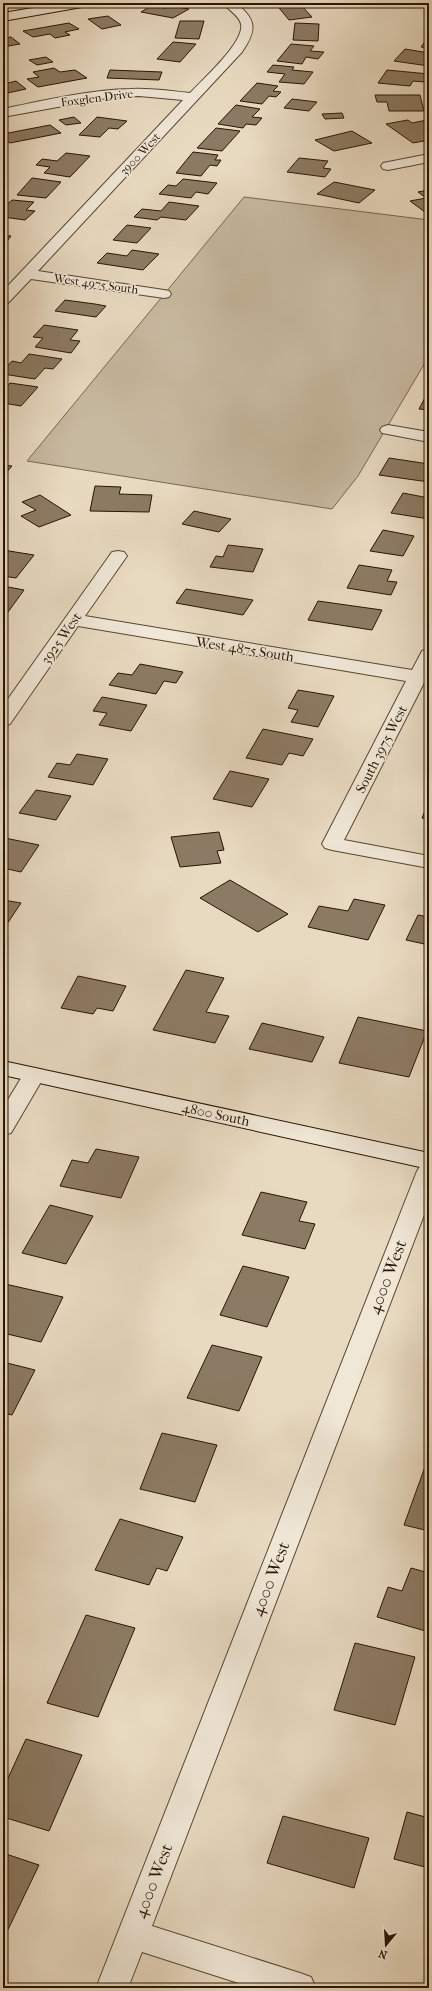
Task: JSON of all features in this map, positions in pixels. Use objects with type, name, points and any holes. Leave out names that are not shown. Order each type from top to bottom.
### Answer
[{"type":"street","points":[[3,17],[82,3]]},
{"type":"street","name":"3900 West","points":[[3,300],[238,49],[248,34],[248,24],[241,13],[229,3]]},
{"type":"street","name":"Foxglen Drive","points":[[3,113],[88,97],[123,93],[154,93],[193,97]]},
{"type":"street","points":[[388,166],[429,158]]},
{"type":"street","name":"West 4975 South","points":[[27,274],[164,294]]},
{"type":"street","points":[[388,430],[429,437]]},
{"type":"street","name":"3925 West","points":[[3,720],[118,556]]},
{"type":"street","name":"West 4875 South","points":[[73,620],[418,677]]},
{"type":"street","name":"South 3975 West","points":[[429,655],[332,844],[429,862]]},
{"type":"street","name":"4800 South","points":[[3,1068],[429,1161]]},
{"type":"street","points":[[3,1127],[34,1075]]},
{"type":"street","name":"4000 West","points":[[112,1988],[429,1170]]},
{"type":"street","points":[[132,1934],[300,1988]]},
{"type":"shaded area","points":[[244,197],[429,220],[429,356],[358,476],[332,509],[27,461]]},
{"type":"building","points":[[275,3],[299,3],[312,17],[289,20]]},
{"type":"building","points":[[151,6],[165,8],[170,6],[189,9],[173,18],[141,12]]},
{"type":"building","points":[[108,16],[121,25],[102,29],[88,19]]},
{"type":"building","points":[[180,21],[204,21],[199,39],[175,38]]},
{"type":"building","points":[[69,23],[79,29],[65,32],[70,35],[55,38],[50,34],[33,37],[23,31]]},
{"type":"building","points":[[295,23],[319,24],[318,41],[293,40]]},
{"type":"building","points":[[429,36],[429,48],[421,47]]},
{"type":"building","points":[[11,37],[20,44],[3,47],[3,38]]},
{"type":"building","points":[[173,42],[196,44],[180,62],[157,59]]},
{"type":"building","points":[[291,44],[314,46],[310,51],[324,52],[318,59],[306,57],[302,64],[277,61]]},
{"type":"building","points":[[405,49],[429,53],[426,58],[429,58],[429,66],[394,61]]},
{"type":"building","points":[[46,57],[53,62],[37,65],[29,60]]},
{"type":"building","points":[[273,65],[294,67],[292,70],[313,72],[304,84],[279,82],[285,74],[267,72]]},
{"type":"building","points":[[54,68],[60,72],[75,70],[87,78],[38,87],[27,79],[39,77],[33,72]]},
{"type":"building","points":[[110,70],[162,72],[159,80],[107,78]]},
{"type":"building","points":[[387,70],[429,74],[429,76],[425,82],[413,81],[410,86],[378,83]]},
{"type":"building","points":[[3,79],[8,83],[16,81],[26,89],[3,94]]},
{"type":"building","points":[[257,83],[278,86],[273,91],[281,92],[276,97],[269,96],[262,104],[240,101]]},
{"type":"building","points":[[375,95],[420,95],[424,111],[389,111],[387,102],[377,102]]},
{"type":"building","points":[[292,99],[317,102],[309,111],[284,108]]},
{"type":"building","points":[[236,105],[260,109],[252,117],[262,118],[256,125],[246,124],[243,128],[218,124]]},
{"type":"building","points":[[342,113],[344,118],[325,119],[322,114]]},
{"type":"building","points":[[74,117],[81,123],[66,125],[59,120]]},
{"type":"building","points":[[97,117],[127,121],[118,129],[109,128],[100,137],[79,135]]},
{"type":"building","points":[[408,120],[412,123],[427,120],[429,122],[429,134],[425,135],[429,140],[413,143],[386,124]]},
{"type":"building","points":[[50,125],[61,133],[10,143],[3,138],[3,134]]},
{"type":"building","points":[[216,128],[240,131],[222,151],[197,148]]},
{"type":"building","points":[[352,131],[372,143],[334,151],[315,140]]},
{"type":"building","points":[[193,152],[218,155],[215,160],[221,160],[217,166],[210,165],[201,176],[176,173]]},
{"type":"building","points":[[66,153],[90,156],[70,177],[44,173],[50,167],[36,165],[42,159],[57,161]]},
{"type":"building","points":[[299,158],[328,161],[323,168],[331,169],[325,177],[287,172]]},
{"type":"building","points":[[32,178],[61,182],[46,198],[17,195]]},
{"type":"building","points":[[183,179],[217,183],[208,194],[196,192],[191,198],[159,194],[168,185],[176,186]]},
{"type":"building","points":[[334,182],[375,190],[359,203],[317,194]]},
{"type":"building","points":[[429,190],[429,215],[410,201],[426,198],[418,192]]},
{"type":"building","points":[[12,200],[34,202],[26,210],[35,211],[25,220],[3,217],[3,208]]},
{"type":"building","points":[[169,202],[199,206],[186,220],[161,217],[157,220],[134,217],[142,209],[161,211]]},
{"type":"building","points":[[127,225],[151,228],[137,243],[113,240]]},
{"type":"building","points":[[3,235],[11,236],[4,245],[3,245]]},
{"type":"building","points":[[132,250],[159,254],[143,270],[97,263],[107,253],[127,256]]},
{"type":"building","points":[[65,300],[106,306],[96,317],[55,311]]},
{"type":"building","points":[[44,325],[78,330],[70,340],[80,341],[71,353],[35,347],[43,338],[33,337]]},
{"type":"building","points":[[29,354],[62,359],[53,369],[45,368],[35,379],[3,374],[3,371],[12,361],[21,363]]},
{"type":"building","points":[[10,383],[38,387],[21,406],[3,403],[3,391]]},
{"type":"building","points":[[427,394],[429,394],[429,410],[419,409]]},
{"type":"building","points":[[389,458],[429,464],[429,482],[379,475]]},
{"type":"building","points":[[3,465],[12,466],[3,476]]},
{"type":"building","points":[[95,486],[121,487],[119,494],[152,495],[149,512],[90,511]]},
{"type":"building","points":[[403,493],[429,498],[429,519],[391,513]]},
{"type":"building","points":[[40,495],[71,515],[39,527],[21,516],[36,510],[22,502]]},
{"type":"building","points":[[194,511],[231,519],[219,532],[182,524]]},
{"type":"building","points":[[383,530],[414,536],[403,556],[370,551]]},
{"type":"building","points":[[228,545],[263,549],[253,572],[210,567],[216,556],[223,557]]},
{"type":"building","points":[[3,550],[34,555],[16,578],[3,576]]},
{"type":"building","points":[[359,565],[392,570],[387,581],[397,582],[391,595],[347,588]]},
{"type":"building","points":[[3,586],[24,590],[8,612],[3,611]]},
{"type":"building","points":[[186,589],[253,600],[243,615],[176,603]]},
{"type":"building","points":[[318,601],[382,610],[372,630],[308,620]]},
{"type":"building","points":[[140,664],[183,672],[176,683],[164,681],[156,694],[109,685],[118,673],[132,675]]},
{"type":"building","points":[[298,690],[334,696],[318,727],[291,722],[298,710],[288,708]]},
{"type":"building","points":[[102,697],[147,705],[131,731],[99,725],[107,713],[93,711]]},
{"type":"building","points":[[263,729],[313,739],[303,756],[289,753],[282,765],[246,758]]},
{"type":"building","points":[[77,754],[108,759],[93,785],[48,777],[57,763],[70,765]]},
{"type":"building","points":[[230,771],[269,779],[252,807],[213,799]]},
{"type":"building","points":[[36,790],[71,796],[56,820],[19,813]]},
{"type":"building","points":[[429,801],[429,819],[422,818]]},
{"type":"building","points":[[219,832],[224,850],[217,851],[221,863],[180,867],[171,837]]},
{"type":"building","points":[[5,838],[39,845],[21,872],[3,868],[3,841]]},
{"type":"building","points":[[230,880],[288,914],[258,932],[200,898]]},
{"type":"building","points":[[354,899],[385,905],[368,940],[308,927],[319,906],[348,911]]},
{"type":"building","points":[[3,900],[21,903],[3,930]]},
{"type":"building","points":[[418,915],[429,917],[429,945],[406,940]]},
{"type":"building","points":[[186,970],[224,978],[206,1012],[229,1016],[215,1043],[153,1030]]},
{"type":"building","points":[[78,976],[126,986],[113,1011],[97,1008],[93,1014],[61,1008]]},
{"type":"building","points":[[358,1017],[427,1031],[409,1077],[339,1063]]},
{"type":"building","points":[[262,1023],[324,1037],[312,1062],[249,1049]]},
{"type":"building","points":[[96,1149],[139,1157],[121,1198],[60,1186],[72,1160],[88,1163]]},
{"type":"building","points":[[261,1192],[307,1202],[299,1221],[315,1224],[305,1249],[242,1235]]},
{"type":"building","points":[[50,1205],[93,1216],[66,1264],[22,1253]]},
{"type":"building","points":[[243,1266],[289,1277],[267,1327],[220,1315]]},
{"type":"building","points":[[5,1284],[63,1297],[41,1342],[3,1333],[3,1288]]},
{"type":"building","points":[[212,1345],[262,1357],[239,1411],[187,1398]]},
{"type":"building","points":[[3,1362],[35,1370],[12,1415],[3,1413]]},
{"type":"building","points":[[162,1433],[217,1445],[195,1502],[140,1489]]},
{"type":"building","points":[[426,1464],[429,1465],[429,1531],[404,1525]]},
{"type":"building","points":[[120,1519],[183,1537],[167,1571],[157,1568],[149,1585],[95,1570]]},
{"type":"building","points":[[411,1568],[429,1573],[429,1632],[377,1617],[388,1587],[402,1591]]},
{"type":"building","points":[[86,1615],[135,1628],[98,1717],[47,1703]]},
{"type":"building","points":[[355,1643],[415,1657],[395,1725],[334,1710]]},
{"type":"building","points":[[26,1739],[82,1755],[49,1831],[3,1817],[3,1789]]},
{"type":"building","points":[[407,1812],[429,1818],[429,1868],[394,1859]]},
{"type":"building","points":[[283,1816],[369,1838],[354,1888],[267,1863]]},
{"type":"building","points":[[3,1853],[39,1865],[3,1940]]}]
